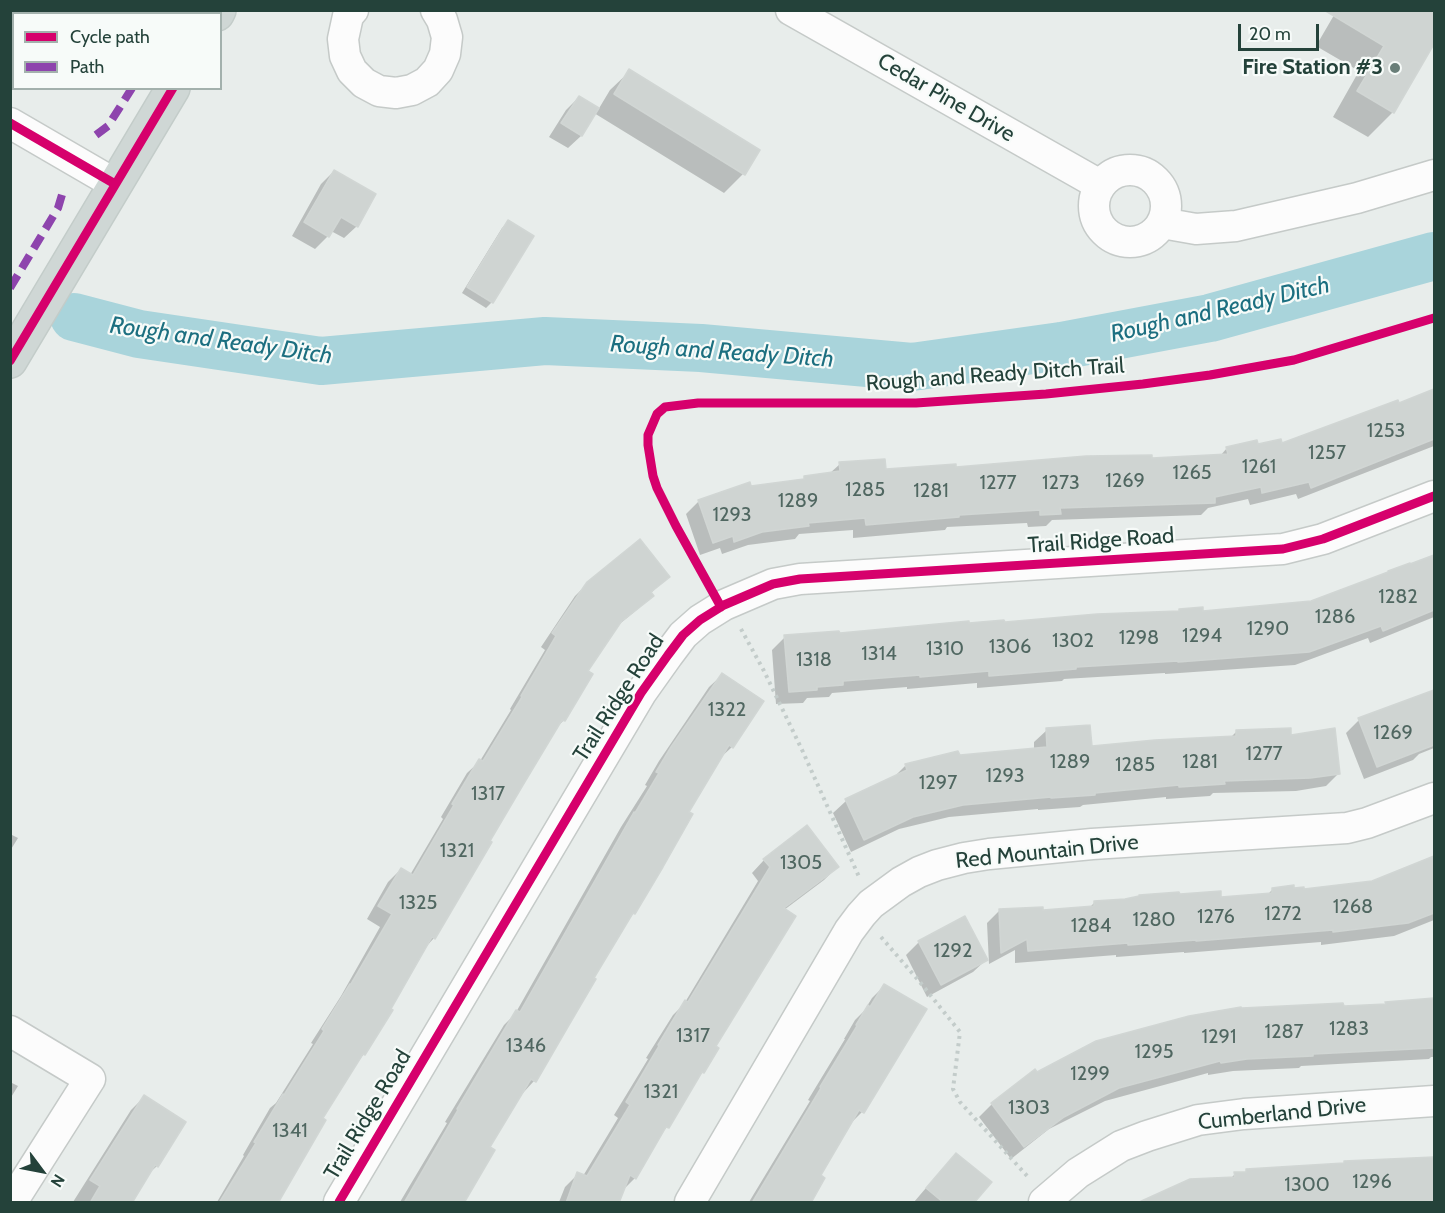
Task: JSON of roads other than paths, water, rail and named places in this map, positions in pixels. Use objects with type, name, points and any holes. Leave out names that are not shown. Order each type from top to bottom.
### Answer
[{"type":"main road","points":[[10,361],[172,90]]},
{"type":"street","name":"Cedar Pine Drive","points":[[791,10],[1100,185]]},
{"type":"street","points":[[347,12],[343,39],[345,56],[352,71],[364,83],[379,91],[396,93],[412,90],[427,82],[438,70],[445,54],[447,37],[442,14]]},
{"type":"street","points":[[10,123],[115,184]]},
{"type":"street","points":[[1119,171],[1143,172],[1154,178],[1166,199],[1166,211],[1162,223],[1145,239],[1122,242],[1111,237],[1102,230],[1096,219],[1095,196],[1100,185],[1108,176],[1119,171]]},
{"type":"street","points":[[1162,223],[1196,229],[1236,226],[1357,198],[1434,175]]},
{"type":"street","name":"Trail Ridge Road","points":[[339,1203],[641,693],[683,635],[700,620],[727,603],[774,584],[800,579],[1283,549],[1316,541],[1434,496]]},
{"type":"street","name":"Red Mountain Drive","points":[[690,1203],[838,948],[866,910],[901,882],[919,872],[964,858],[989,854],[1092,844],[1347,828],[1368,823],[1434,798]]},
{"type":"street","points":[[10,1031],[90,1078],[12,1203]]},
{"type":"street","name":"Cumberland Drive","points":[[1045,1201],[1078,1173],[1121,1146],[1198,1120],[1244,1114],[1434,1101]]},
{"type":"waterway","name":"Rough and Ready Ditch","points":[[74,317],[139,334],[321,361],[545,341],[701,348],[912,367],[1061,346],[1210,318],[1434,256]]},
{"type":"place","name":"Fire Station #3","points":[[1395,68]]}]
